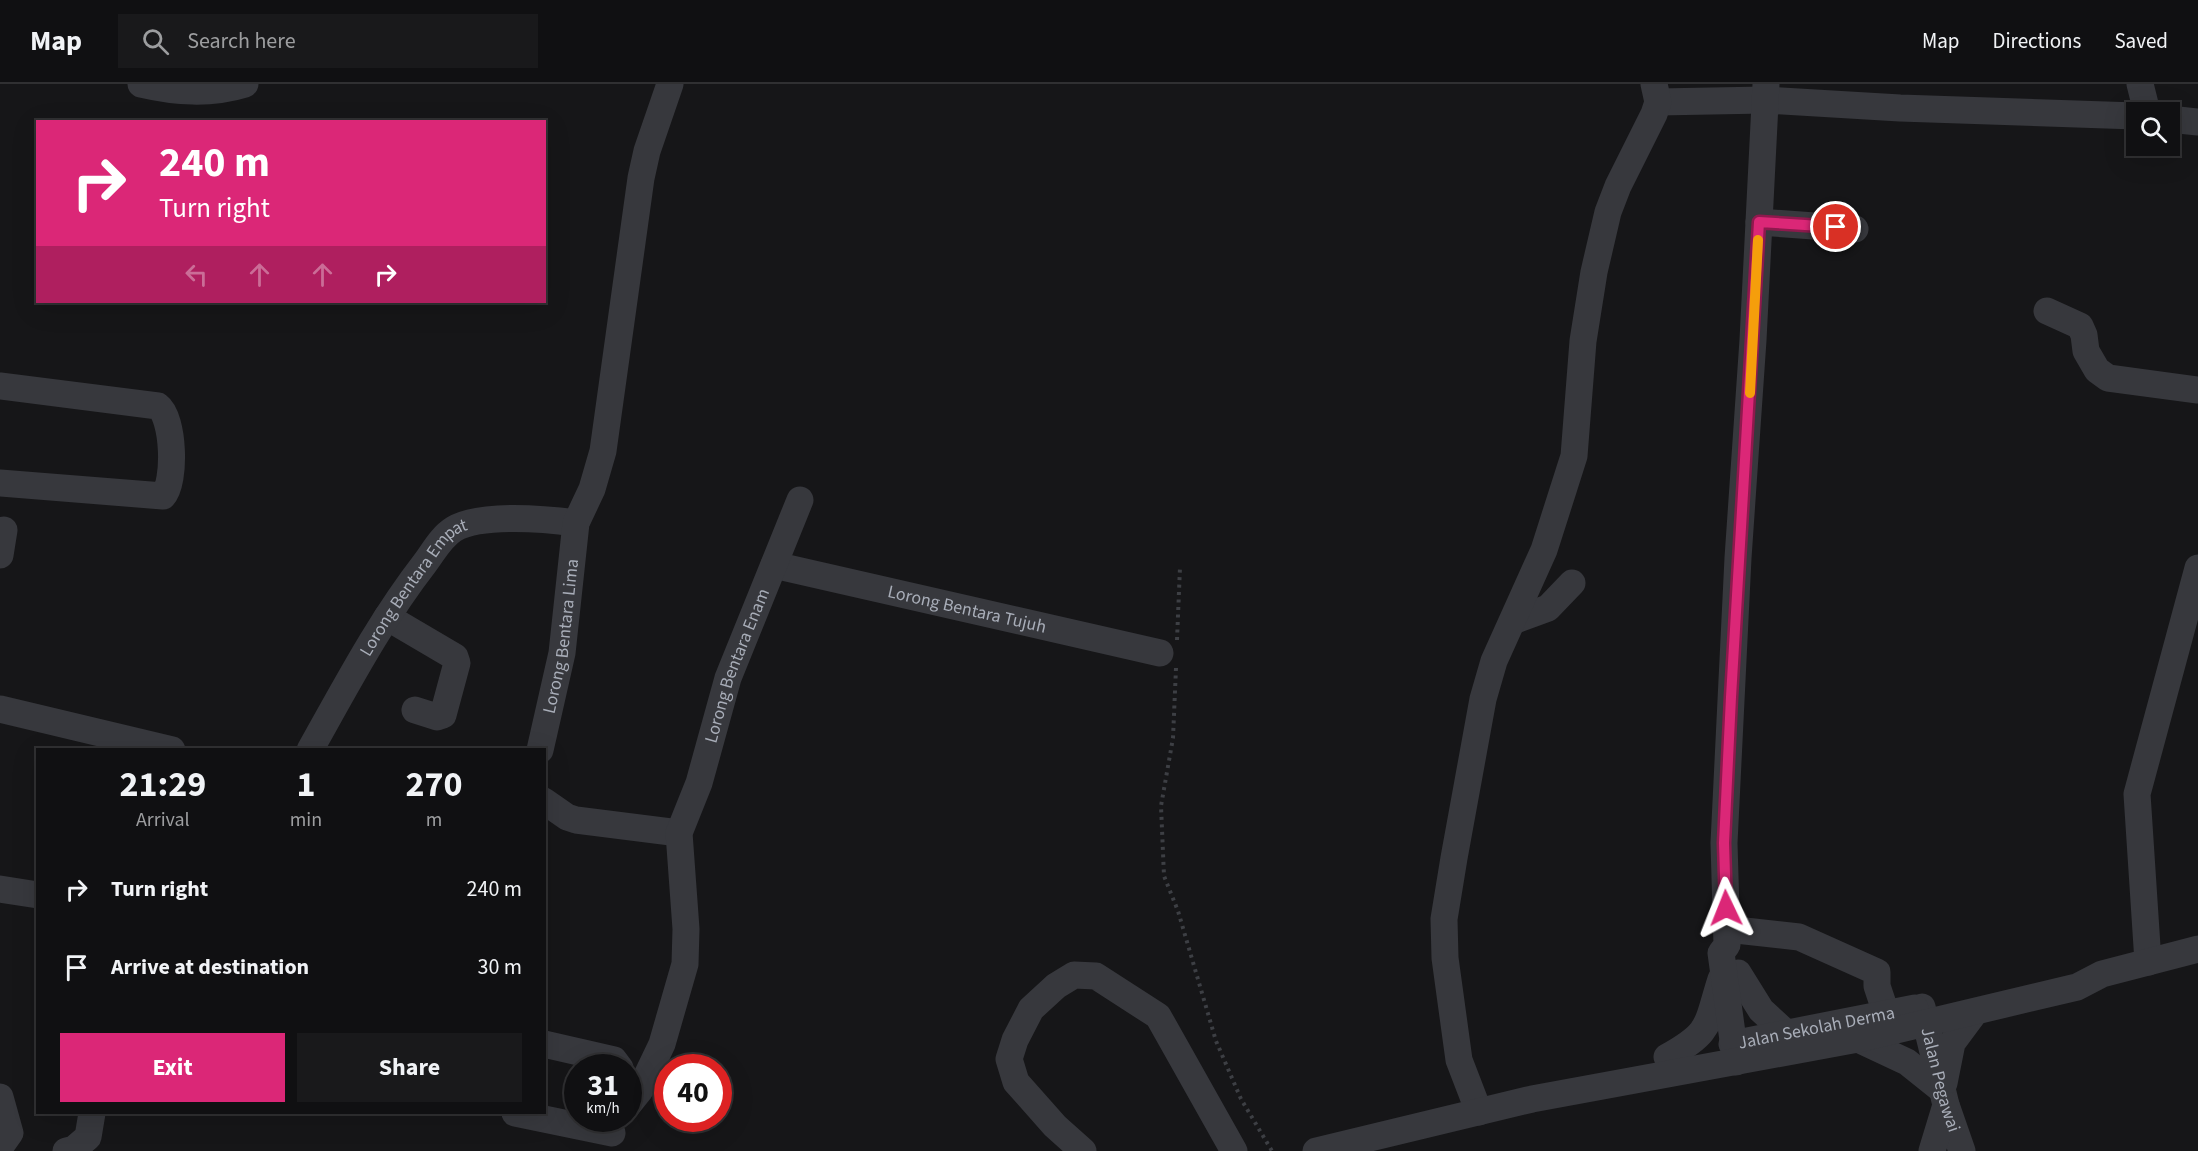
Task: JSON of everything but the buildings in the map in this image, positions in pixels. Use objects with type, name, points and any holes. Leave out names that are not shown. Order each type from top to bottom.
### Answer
[{"type":"street","points":[[141,84],[188,92],[218,91],[244,84]]},
{"type":"street","name":"Lorong Bentara Lima","points":[[540,748],[562,654],[576,523],[592,489],[603,451],[636,203],[647,151],[670,84]]},
{"type":"street","points":[[2139,84],[2144,102]]},
{"type":"street","points":[[1743,1051],[1731,973],[1734,949],[1727,937],[1724,843],[1738,558],[1766,92]]},
{"type":"street","points":[[1479,1112],[1459,1060],[1445,958],[1444,920],[1483,699],[1494,661],[1544,550],[1574,456],[1583,341],[1594,272],[1608,212],[1618,186],[1649,127],[1656,93],[1766,92],[1900,108],[2126,116]]},
{"type":"street","points":[[2180,120],[2198,122]]},
{"type":"street","points":[[1759,222],[1855,229]]},
{"type":"street","points":[[2047,311],[2080,326],[2086,351],[2097,370],[2108,378],[2198,390]]},
{"type":"street","points":[[0,386],[158,406],[168,417],[170,430],[170,484],[163,496],[0,483]]},
{"type":"street","name":"Lorong Bentara Enam","points":[[679,833],[699,783],[728,678],[800,501]]},
{"type":"street","name":"Lorong Bentara Empat","points":[[311,748],[387,616],[439,543],[455,529],[508,519],[534,518],[576,523]]},
{"type":"street","name":"Lorong Bentara Tujuh","points":[[774,565],[1171,655]]},
{"type":"street","points":[[2148,962],[2137,794],[2198,568]]},
{"type":"street","points":[[1513,621],[1548,608],[1572,583]]},
{"type":"street","points":[[387,616],[455,657],[457,663],[442,715],[437,717],[415,710]]},
{"type":"street","points":[[0,709],[136,746],[154,748]]},
{"type":"street","points":[[546,802],[567,818],[679,833],[686,928],[685,964],[662,1044],[642,1086]]},
{"type":"street","points":[[0,889],[36,894]]},
{"type":"street","points":[[1727,937],[1814,942],[1877,972],[1877,986],[1886,1013]]},
{"type":"street","name":"Jalan Sekolah Derma","points":[[1316,1151],[1743,1051],[1785,1032],[1886,1013],[1924,1015],[1975,1012],[2077,987],[2102,974],[2198,949]]},
{"type":"street","name":"Jalan Sekolah Derma","points":[[1532,1099],[1667,1057],[1858,1039],[1924,1015],[2074,971],[2102,974]]},
{"type":"street","points":[[1731,973],[1761,1010],[1785,1032]]},
{"type":"street","points":[[1667,1057],[1694,1042],[1706,1030],[1731,973]]},
{"type":"street","points":[[1083,1151],[1055,1126],[1016,1082],[1009,1059],[1015,1040],[1030,1009],[1056,986],[1074,975],[1096,976],[1158,1016],[1234,1151]]},
{"type":"street","points":[[1932,1151],[1944,1098],[1952,1043],[1975,1012]]},
{"type":"street","name":"Jalan Pegawai","points":[[1924,1015],[1944,1098],[1962,1151]]},
{"type":"street","points":[[1858,1039],[1907,1062],[1944,1098]]},
{"type":"street","points":[[546,1044],[588,1054]]},
{"type":"street","points":[[0,1097],[10,1133],[0,1147]]},
{"type":"street","points":[[66,1151],[74,1149],[88,1137],[92,1114]]},
{"type":"street","points":[[520,1114],[564,1122]]},
{"type":"path","points":[[1180,567],[1171,655],[1173,738],[1161,806],[1164,876],[1178,911],[1216,1041],[1240,1100],[1272,1151]]},
{"type":"slow traffic","points":[[1750,393],[1758,240]]},
{"type":"route","points":[[1726,908],[1724,843],[1731,697],[1759,222],[1836,227]]}]
